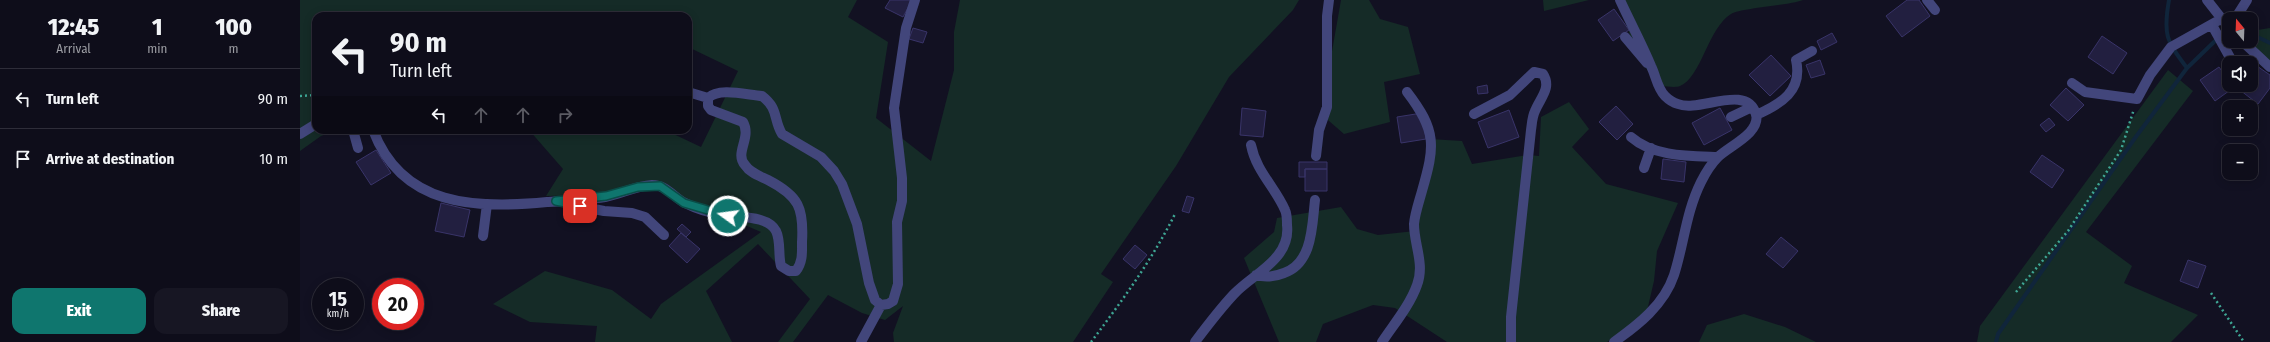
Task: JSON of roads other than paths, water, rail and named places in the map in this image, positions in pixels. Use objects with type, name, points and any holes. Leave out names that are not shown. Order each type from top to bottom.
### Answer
[{"type":"street","points":[[708,98],[719,93],[762,96],[774,108],[778,129],[782,134],[820,157],[834,171],[849,201],[857,224],[869,283],[875,300],[880,304],[888,304],[893,301],[898,284],[897,222],[902,201],[902,178],[894,108],[906,28],[915,0]]},
{"type":"street","points":[[1316,156],[1319,130],[1327,107],[1327,16],[1329,0]]},
{"type":"street","points":[[1614,342],[1653,310],[1665,294],[1674,276],[1696,193],[1702,181],[1718,157],[1751,131],[1756,124],[1754,111],[1744,101],[1733,99],[1695,106],[1677,104],[1665,96],[1658,84],[1652,67],[1620,0]]},
{"type":"street","points":[[1927,0],[1935,10]]},
{"type":"street","points":[[2072,83],[2085,92],[2137,99],[2171,47],[2221,19],[2207,0]]},
{"type":"street","points":[[2239,12],[2247,0]]},
{"type":"street","points":[[2212,25],[2229,56]]},
{"type":"street","points":[[1625,38],[1639,55],[1652,67]]},
{"type":"street","points":[[2250,48],[2270,67]]},
{"type":"street","points":[[1731,117],[1772,107],[1786,97],[1796,84],[1799,72],[1796,60],[1812,51]]},
{"type":"street","points":[[1474,114],[1510,95],[1534,72],[1543,74],[1547,81],[1546,89],[1534,112],[1531,130],[1511,317],[1511,342]]},
{"type":"street","points":[[1382,342],[1411,299],[1418,284],[1420,268],[1414,224],[1430,158],[1432,141],[1426,118],[1408,92]]},
{"type":"street","points":[[692,93],[708,98]]},
{"type":"street","points":[[375,134],[386,157],[399,173],[412,184],[436,196],[460,202],[517,205],[606,196],[638,187],[660,186],[684,203],[696,208],[739,218],[760,219],[770,224],[776,230],[778,237],[781,266],[789,272],[796,271],[801,261],[803,224],[801,210],[795,201],[778,186],[753,173],[744,165],[742,152],[747,132],[746,127],[743,122],[735,117],[711,110],[708,106],[708,98]]},
{"type":"street","points":[[300,134],[312,126]]},
{"type":"street","points":[[355,134],[358,148]]},
{"type":"street","points":[[1631,137],[1638,143],[1676,155],[1718,157]]},
{"type":"street","points":[[1195,342],[1235,293],[1273,262],[1284,248],[1288,230],[1285,211],[1261,173],[1254,159],[1251,145]]},
{"type":"street","points":[[1644,168],[1651,148]]},
{"type":"street","points":[[1256,275],[1263,278],[1275,277],[1290,271],[1297,265],[1305,254],[1308,245],[1315,200]]},
{"type":"street","points":[[556,201],[604,212],[632,213],[646,218],[664,235]]},
{"type":"street","points":[[483,236],[487,204]]},
{"type":"street","points":[[861,342],[880,304]]},
{"type":"waterway","points":[[2169,0],[2166,21],[2168,37],[2174,51],[2187,68]]},
{"type":"waterway","points":[[2258,37],[2270,43]]},
{"type":"waterway","points":[[1996,342],[1998,334],[2135,138],[2187,68],[2215,41]]}]
